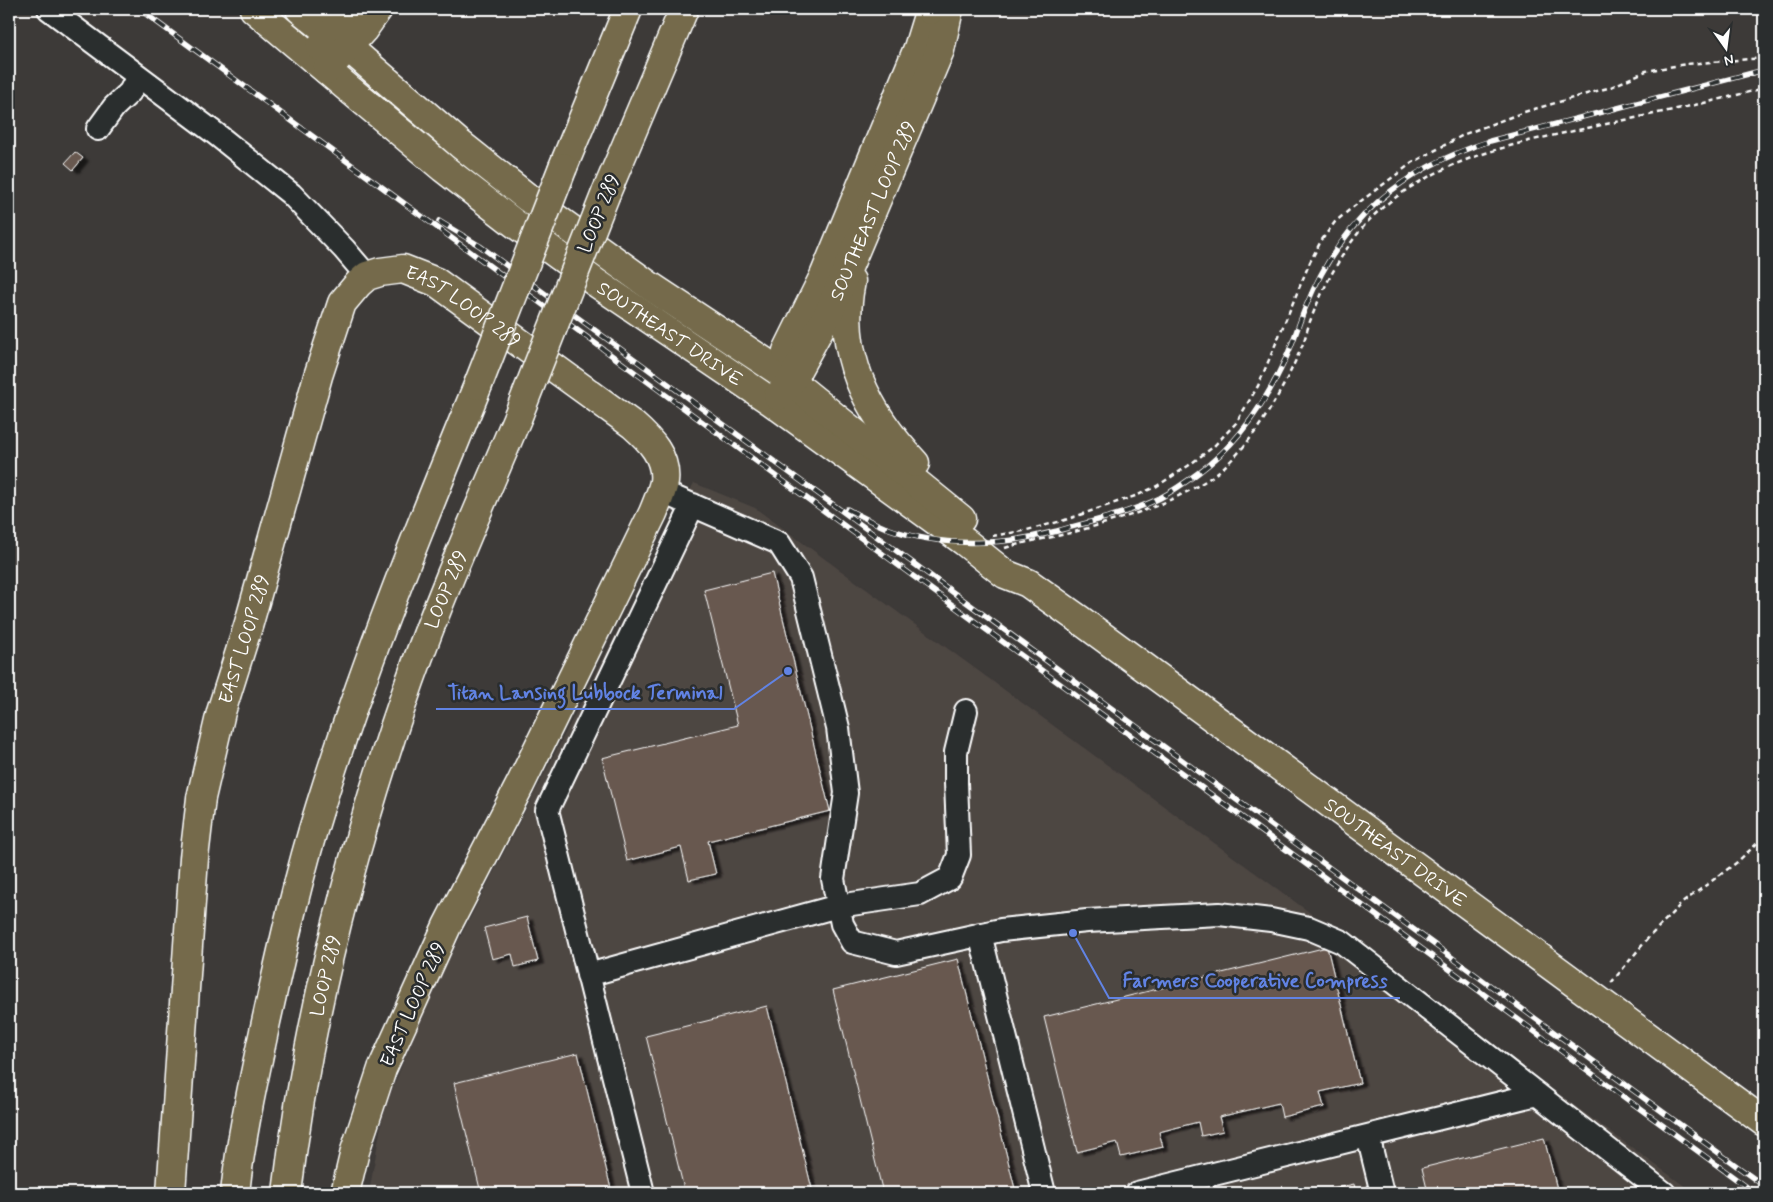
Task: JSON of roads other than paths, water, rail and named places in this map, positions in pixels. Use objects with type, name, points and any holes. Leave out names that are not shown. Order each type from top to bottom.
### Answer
[{"type":"main road","name":"SOUTHEAST DRIVE","points":[[254,9],[444,168],[514,223],[595,282],[766,398],[965,542],[1005,574],[1028,584],[1764,1122]]},
{"type":"main road","name":"SOUTHEAST DRIVE","points":[[300,9],[460,144],[528,198],[650,286],[784,376],[868,442],[1015,563],[1028,584]]},
{"type":"main road","points":[[340,41],[353,9]]},
{"type":"main road","points":[[319,63],[340,41],[363,30],[378,9]]},
{"type":"main road","points":[[235,1193],[253,1084],[271,998],[320,808],[348,722],[410,553],[563,167],[628,9]]},
{"type":"main road","name":"LOOP 289","points":[[287,1193],[304,1073],[342,902],[411,679],[606,193],[684,9]]},
{"type":"main road","points":[[656,75],[694,9]]},
{"type":"main road","name":"SOUTHEAST LOOP 289","points":[[766,398],[784,376],[830,310],[858,246],[940,50],[935,9]]},
{"type":"main road","name":"SOUTHEAST LOOP 289","points":[[784,376],[935,9]]},
{"type":"main road","points":[[858,246],[849,289],[847,311],[853,365],[864,392],[876,414],[895,442],[938,487],[956,515]]},
{"type":"main road","name":"EAST LOOP 289","points":[[170,1193],[194,858],[201,798],[221,712],[249,623],[318,376],[342,303],[367,276],[403,269],[436,282],[633,425],[652,442],[662,463],[664,482],[653,513],[540,745],[446,926],[382,1069],[355,1151],[345,1193]]},
{"type":"street","points":[[49,9],[216,134],[291,194],[367,276]]},
{"type":"street","points":[[98,129],[114,107],[130,92],[138,76]]},
{"type":"street","points":[[660,491],[780,543],[801,578],[838,728],[846,793],[833,879],[842,924],[852,942],[896,953],[1001,930],[1087,921],[1219,914],[1270,920],[1309,928],[1342,942],[1664,1193]]},
{"type":"street","points":[[643,1193],[547,810],[693,505]]},
{"type":"street","points":[[588,975],[838,906],[920,894],[950,878],[959,855],[956,752],[966,711]]},
{"type":"street","points":[[980,934],[1044,1193]]},
{"type":"street","points":[[1137,1193],[1537,1094]]},
{"type":"street","points":[[1368,1136],[1382,1193]]},
{"type":"railway","points":[[139,9],[1755,1193]]},
{"type":"railway","points":[[847,509],[884,527],[926,539],[992,542],[1014,540],[1057,531],[1148,504],[1184,483],[1212,462],[1238,436],[1260,406],[1278,374],[1289,352],[1307,304],[1338,246],[1379,201],[1403,182],[1429,166],[1490,141],[1764,70]]},
{"type":"railway","points":[[439,221],[480,246],[1764,1186]]},
{"type":"place","name":"Titan Lansing Lubbock Terminal","points":[[788,671]]},
{"type":"place","name":"Farmers Cooperative Compress","points":[[1073,933]]}]
